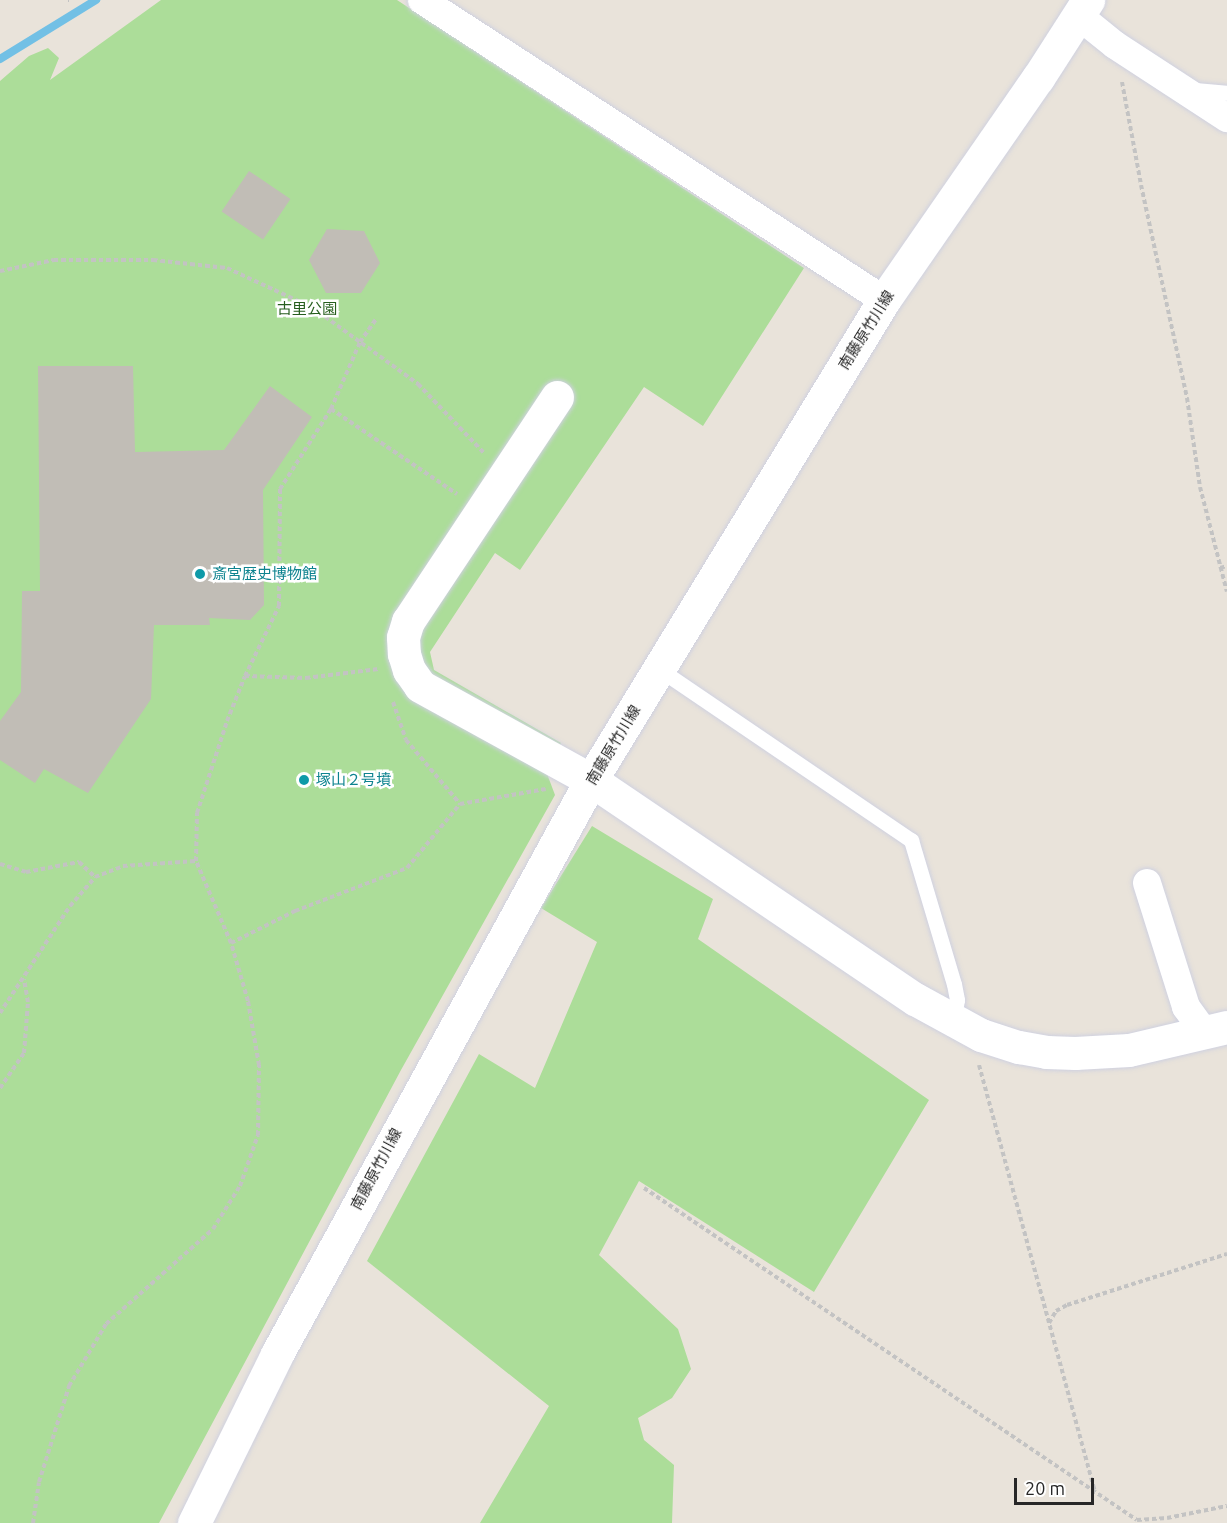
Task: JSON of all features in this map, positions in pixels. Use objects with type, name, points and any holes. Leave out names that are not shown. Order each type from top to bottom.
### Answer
[{"type":"main road","name":"南藤原竹川線","points":[[194,1523],[277,1354],[591,780],[884,300],[1084,8]]},
{"type":"main road","points":[[557,397],[408,621],[403,637],[404,654],[409,670],[420,686],[591,780],[915,999],[967,1028],[1028,1049],[1075,1053],[1129,1050],[1216,1030]]},
{"type":"street","points":[[422,0],[884,300]]},
{"type":"street","points":[[1084,8],[1115,45],[1227,118]]},
{"type":"street","points":[[1147,883],[1186,1007],[1216,1030]]},
{"type":"lane","points":[[1182,89],[1227,93]]},
{"type":"lane","points":[[659,669],[911,840],[967,1028]]},
{"type":"path","points":[[1115,45],[1141,185],[1187,398],[1200,487],[1227,592]]},
{"type":"path","points":[[0,271],[54,260],[153,261],[227,268],[313,308],[418,384],[488,458]]},
{"type":"path","points":[[33,1523],[39,1482],[69,1386],[106,1324],[213,1229],[240,1186],[258,1135],[259,1065],[248,1001],[231,943],[196,861],[197,813],[226,721],[279,606],[280,489],[331,409],[360,342],[377,318]]},
{"type":"path","points":[[331,409],[462,497]]},
{"type":"path","points":[[1220,568],[1227,566]]},
{"type":"path","points":[[245,676],[306,678],[382,668],[404,654]]},
{"type":"path","points":[[392,699],[406,740],[460,804]]},
{"type":"path","points":[[231,943],[295,911],[407,867],[460,804],[547,788]]},
{"type":"path","points":[[0,1013],[70,906],[95,877],[123,866],[196,861]]},
{"type":"path","points":[[0,864],[26,872],[79,862],[95,877]]},
{"type":"path","points":[[0,1088],[24,1053],[28,1002],[24,979]]},
{"type":"path","points":[[967,1028],[1095,1492]]},
{"type":"path","points":[[644,1188],[1137,1520],[1167,1518],[1227,1506]]},
{"type":"path","points":[[1049,1324],[1056,1311],[1067,1305],[1227,1254]]},
{"type":"green space","name":"古里公園","points":[[161,0],[397,0],[804,268],[703,426],[644,387],[520,570],[495,553],[430,652],[434,670],[561,743],[546,771],[555,795],[401,1070],[159,1523],[0,1523],[0,81],[29,56],[48,48],[59,58],[50,80]]},
{"type":"green space","points":[[592,826],[713,899],[698,939],[929,1100],[814,1292],[639,1181],[599,1255],[678,1329],[691,1369],[672,1398],[638,1418],[644,1440],[674,1465],[672,1523],[480,1523],[549,1406],[367,1261],[479,1054],[535,1088],[597,942],[541,908]]},
{"type":"building","points":[[249,171],[290,199],[263,240],[222,212]]},
{"type":"building","points":[[327,229],[364,231],[380,263],[361,293],[326,293],[309,260]]},
{"type":"building","points":[[38,366],[133,366],[135,452],[224,450],[270,386],[312,417],[263,490],[264,605],[250,620],[209,618],[210,625],[154,625],[151,699],[88,793],[44,769],[35,783],[0,760],[0,721],[21,692],[22,591],[40,591]]},
{"type":"waterway","points":[[0,59],[96,0]]},
{"type":"place","name":"斎宮歴史博物館","points":[[200,574]]},
{"type":"place","name":"塚山２号墳","points":[[304,780]]}]
